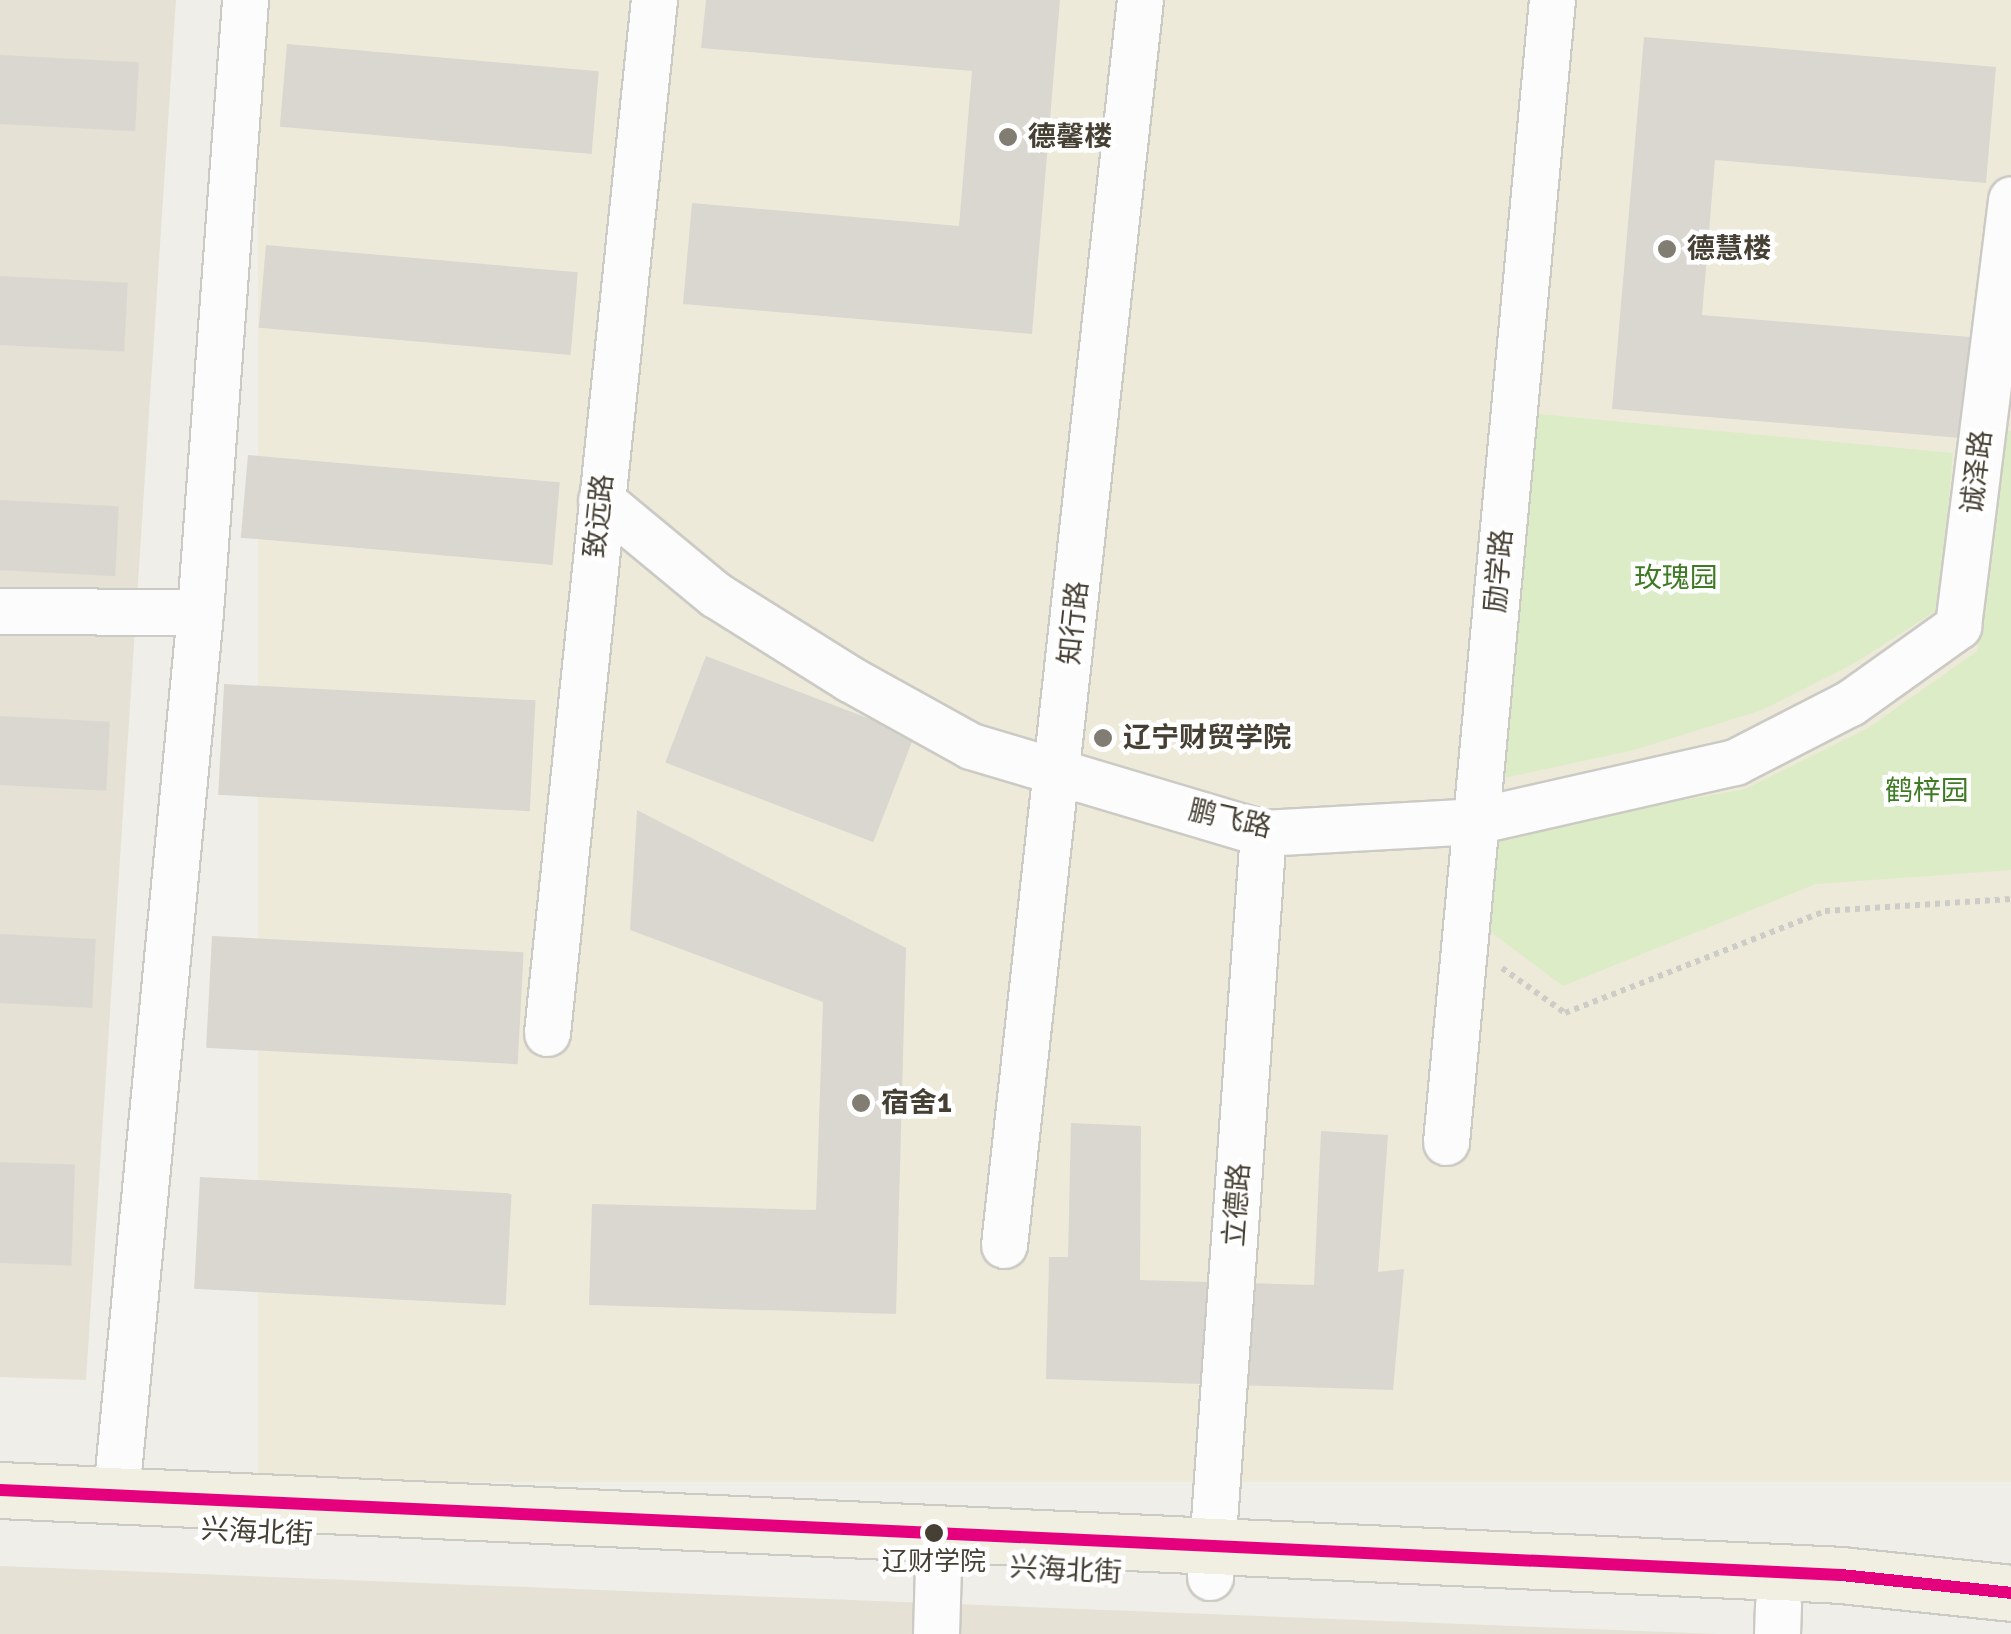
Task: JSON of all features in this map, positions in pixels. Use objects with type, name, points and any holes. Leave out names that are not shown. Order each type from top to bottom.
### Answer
[{"type":"main road","name":"兴海北街","points":[[0,1490],[116,1493],[939,1548],[1211,1561],[1841,1575],[2011,1593]]},
{"type":"main road","name":"兴海北街","points":[[0,1523],[939,1548]]},
{"type":"main road","name":"兴海北街","points":[[1211,1561],[1777,1619],[2011,1624]]},
{"type":"street","points":[[116,1493],[200,612],[245,0]]},
{"type":"street","name":"致远路","points":[[547,1033],[654,0]]},
{"type":"street","name":"知行路","points":[[1004,1246],[1140,0]]},
{"type":"street","name":"励学路","points":[[1446,1142],[1552,0]]},
{"type":"street","name":"诚泽路","points":[[1958,626],[1998,404],[2011,199]]},
{"type":"street","name":"鹏飞路","points":[[601,500],[716,595],[850,679],[971,746],[1264,832],[1475,821],[1735,762],[1850,704],[1958,626]]},
{"type":"street","points":[[0,611],[200,612]]},
{"type":"street","name":"立德路","points":[[1211,1561],[1264,832]]},
{"type":"street","points":[[936,1634],[939,1548]]},
{"type":"path","points":[[1464,940],[1565,1014],[1824,911],[2011,900]]},
{"type":"shaded area","points":[[0,0],[176,0],[86,1380],[0,1377]]},
{"type":"shaded area","name":"辽宁财贸学院","points":[[258,0],[2011,0],[2011,1482],[258,1482]]},
{"type":"shaded area","points":[[0,1566],[748,1596],[1718,1634],[0,1634]]},
{"type":"green space","name":"玫瑰园","points":[[1538,414],[1953,453],[1939,609],[1855,663],[1762,710],[1634,750],[1504,778]]},
{"type":"green space","name":"鹤梓园","points":[[2002,430],[2011,431],[2011,870],[1816,884],[1563,986],[1488,930],[1496,834],[1745,789],[1868,728],[1977,651]]},
{"type":"building","name":"德馨楼","points":[[706,0],[1060,0],[1032,334],[683,304],[692,203],[959,226],[972,71],[701,48]]},
{"type":"building","name":"德慧楼","points":[[1644,37],[1996,67],[1986,183],[1715,160],[1702,315],[1970,337],[1961,438],[1612,409]]},
{"type":"building","points":[[287,44],[599,71],[592,154],[280,127]]},
{"type":"building","points":[[0,55],[139,62],[135,131],[0,124]]},
{"type":"building","points":[[266,245],[578,272],[571,355],[259,328]]},
{"type":"building","points":[[0,276],[128,283],[124,352],[0,345]]},
{"type":"building","points":[[248,455],[560,482],[553,565],[241,538]]},
{"type":"building","points":[[0,500],[119,506],[115,576],[0,570]]},
{"type":"building","points":[[706,656],[914,736],[873,842],[665,762]]},
{"type":"building","points":[[224,684],[536,700],[530,811],[218,795]]},
{"type":"building","points":[[0,716],[110,722],[106,791],[0,785]]},
{"type":"building","name":"宿舍1","points":[[637,810],[906,948],[896,1314],[589,1305],[592,1204],[816,1210],[823,1002],[630,930]]},
{"type":"building","points":[[0,934],[96,939],[92,1008],[0,1003]]},
{"type":"building","points":[[212,936],[524,952],[518,1064],[206,1048]]},
{"type":"building","points":[[1071,1123],[1141,1126],[1140,1280],[1314,1285],[1321,1131],[1388,1135],[1378,1272],[1404,1269],[1393,1390],[1046,1379],[1049,1257],[1068,1257]]},
{"type":"building","points":[[0,1162],[75,1165],[71,1266],[0,1263]]},
{"type":"building","points":[[200,1177],[512,1193],[506,1305],[194,1289]]},
{"type":"transit line","points":[[0,1490],[1841,1575],[2011,1593]]},
{"type":"place","name":"德馨楼","points":[[1008,137]]},
{"type":"place","name":"德慧楼","points":[[1667,249]]},
{"type":"place","name":"辽宁财贸学院","points":[[1103,738]]},
{"type":"place","name":"宿舍1","points":[[861,1103]]},
{"type":"place","name":"辽财学院","points":[[934,1533]]}]
